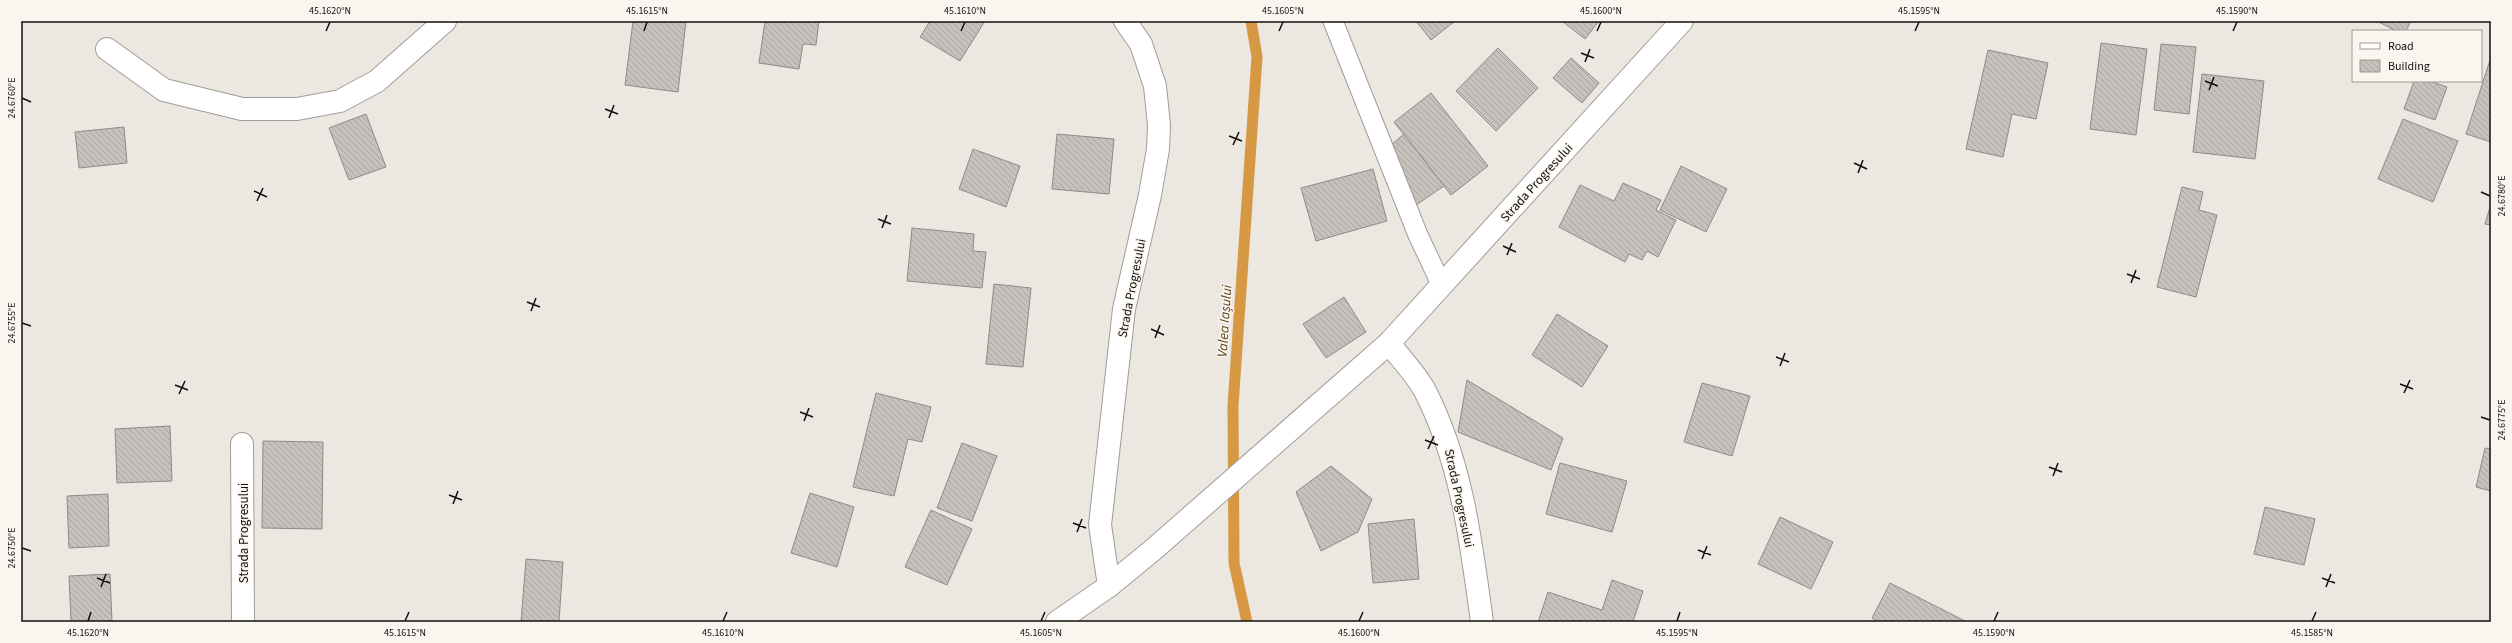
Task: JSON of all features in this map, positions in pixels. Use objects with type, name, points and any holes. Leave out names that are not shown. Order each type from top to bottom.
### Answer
[{"type":"street","points":[[107,49],[164,90],[242,109],[297,110],[340,101],[377,81],[445,21]]},
{"type":"street","name":"Strada Progresului","points":[[1109,586],[1100,525],[1124,309],[1150,195],[1158,149],[1159,125],[1155,86],[1141,44],[1125,21]]},
{"type":"street","name":"Strada Progresului","points":[[1057,622],[1109,586],[1154,549],[1389,343],[1682,21]]},
{"type":"street","name":"Strada Progresului","points":[[1389,343],[1423,388],[1447,441],[1466,515],[1482,622]]},
{"type":"street","name":"Strada Progresului","points":[[242,444],[243,622]]},
{"type":"lane","points":[[1333,21],[1418,235],[1442,286]]},
{"type":"building","points":[[633,21],[686,21],[678,92],[625,85]]},
{"type":"building","points":[[765,21],[819,21],[816,45],[803,44],[799,69],[759,63]]},
{"type":"building","points":[[930,21],[985,21],[960,61],[920,37]]},
{"type":"building","points":[[1416,21],[1455,21],[1431,40]]},
{"type":"building","points":[[1562,21],[1599,21],[1585,39]]},
{"type":"building","points":[[2377,21],[2411,21],[2406,30],[2394,30]]},
{"type":"building","points":[[2101,43],[2147,49],[2136,135],[2090,129]]},
{"type":"building","points":[[2161,44],[2196,47],[2189,114],[2154,110]]},
{"type":"building","points":[[1498,48],[1538,88],[1496,131],[1456,91]]},
{"type":"building","points":[[1988,50],[2048,63],[2036,119],[2012,114],[2003,157],[1966,149]]},
{"type":"building","points":[[2491,57],[2491,142],[2466,134]]},
{"type":"building","points":[[1571,58],[1599,83],[1582,103],[1553,78]]},
{"type":"building","points":[[2202,74],[2264,81],[2255,159],[2193,152]]},
{"type":"building","points":[[2414,82],[2433,82],[2447,87],[2435,120],[2404,109]]},
{"type":"building","points":[[1431,93],[1488,166],[1451,195],[1394,122]]},
{"type":"building","points":[[366,114],[386,167],[349,180],[329,128]]},
{"type":"building","points":[[2403,119],[2458,141],[2433,202],[2378,179]]},
{"type":"building","points":[[124,127],[127,163],[79,168],[75,132]]},
{"type":"building","points":[[1057,134],[1114,139],[1109,194],[1052,189]]},
{"type":"building","points":[[1404,134],[1444,186],[1416,205],[1391,145]]},
{"type":"building","points":[[973,149],[1020,166],[1006,207],[959,189]]},
{"type":"building","points":[[1681,166],[1727,189],[1706,232],[1660,210]]},
{"type":"building","points":[[1373,169],[1387,221],[1316,241],[1301,188]]},
{"type":"building","points":[[1623,183],[1661,200],[1656,210],[1676,220],[1658,257],[1647,251],[1642,260],[1629,254],[1625,262],[1559,227],[1580,185],[1614,201]]},
{"type":"building","points":[[2182,187],[2203,192],[2199,210],[2217,215],[2196,297],[2157,287]]},
{"type":"building","points":[[2491,204],[2491,225],[2485,224]]},
{"type":"building","points":[[912,228],[974,234],[973,251],[986,252],[982,288],[907,281]]},
{"type":"building","points":[[994,284],[1031,288],[1023,367],[986,364]]},
{"type":"building","points":[[1344,297],[1366,332],[1326,358],[1303,324]]},
{"type":"building","points":[[1557,314],[1608,346],[1582,387],[1532,355]]},
{"type":"building","points":[[1467,380],[1563,438],[1551,470],[1458,432]]},
{"type":"building","points":[[1702,383],[1750,396],[1732,456],[1684,442]]},
{"type":"building","points":[[876,393],[931,407],[922,442],[908,439],[894,496],[853,487]]},
{"type":"building","points":[[170,426],[172,481],[117,483],[115,429]]},
{"type":"building","points":[[263,441],[323,442],[322,529],[262,528]]},
{"type":"building","points":[[962,443],[997,456],[972,521],[937,508]]},
{"type":"building","points":[[2485,448],[2491,449],[2491,491],[2476,487]]},
{"type":"building","points":[[1560,463],[1627,481],[1612,532],[1546,514]]},
{"type":"building","points":[[1331,466],[1372,499],[1358,532],[1321,551],[1296,492]]},
{"type":"building","points":[[810,493],[854,507],[837,567],[791,553]]},
{"type":"building","points":[[108,494],[109,546],[69,548],[67,496]]},
{"type":"building","points":[[2265,507],[2315,519],[2304,565],[2254,554]]},
{"type":"building","points":[[931,510],[972,529],[947,585],[905,567]]},
{"type":"building","points":[[1780,517],[1833,542],[1811,589],[1758,564]]},
{"type":"building","points":[[1414,519],[1419,579],[1373,583],[1368,524]]},
{"type":"building","points":[[526,559],[563,562],[559,622],[521,622]]},
{"type":"building","points":[[110,574],[112,622],[71,622],[69,576]]},
{"type":"building","points":[[1612,580],[1643,591],[1633,622],[1538,622],[1548,592],[1602,610]]},
{"type":"building","points":[[1890,583],[1967,622],[1879,622],[1872,618]]},
{"type":"waterway","name":"Valea Iașului","points":[[1247,622],[1234,563],[1233,406],[1257,57],[1251,21]]}]
